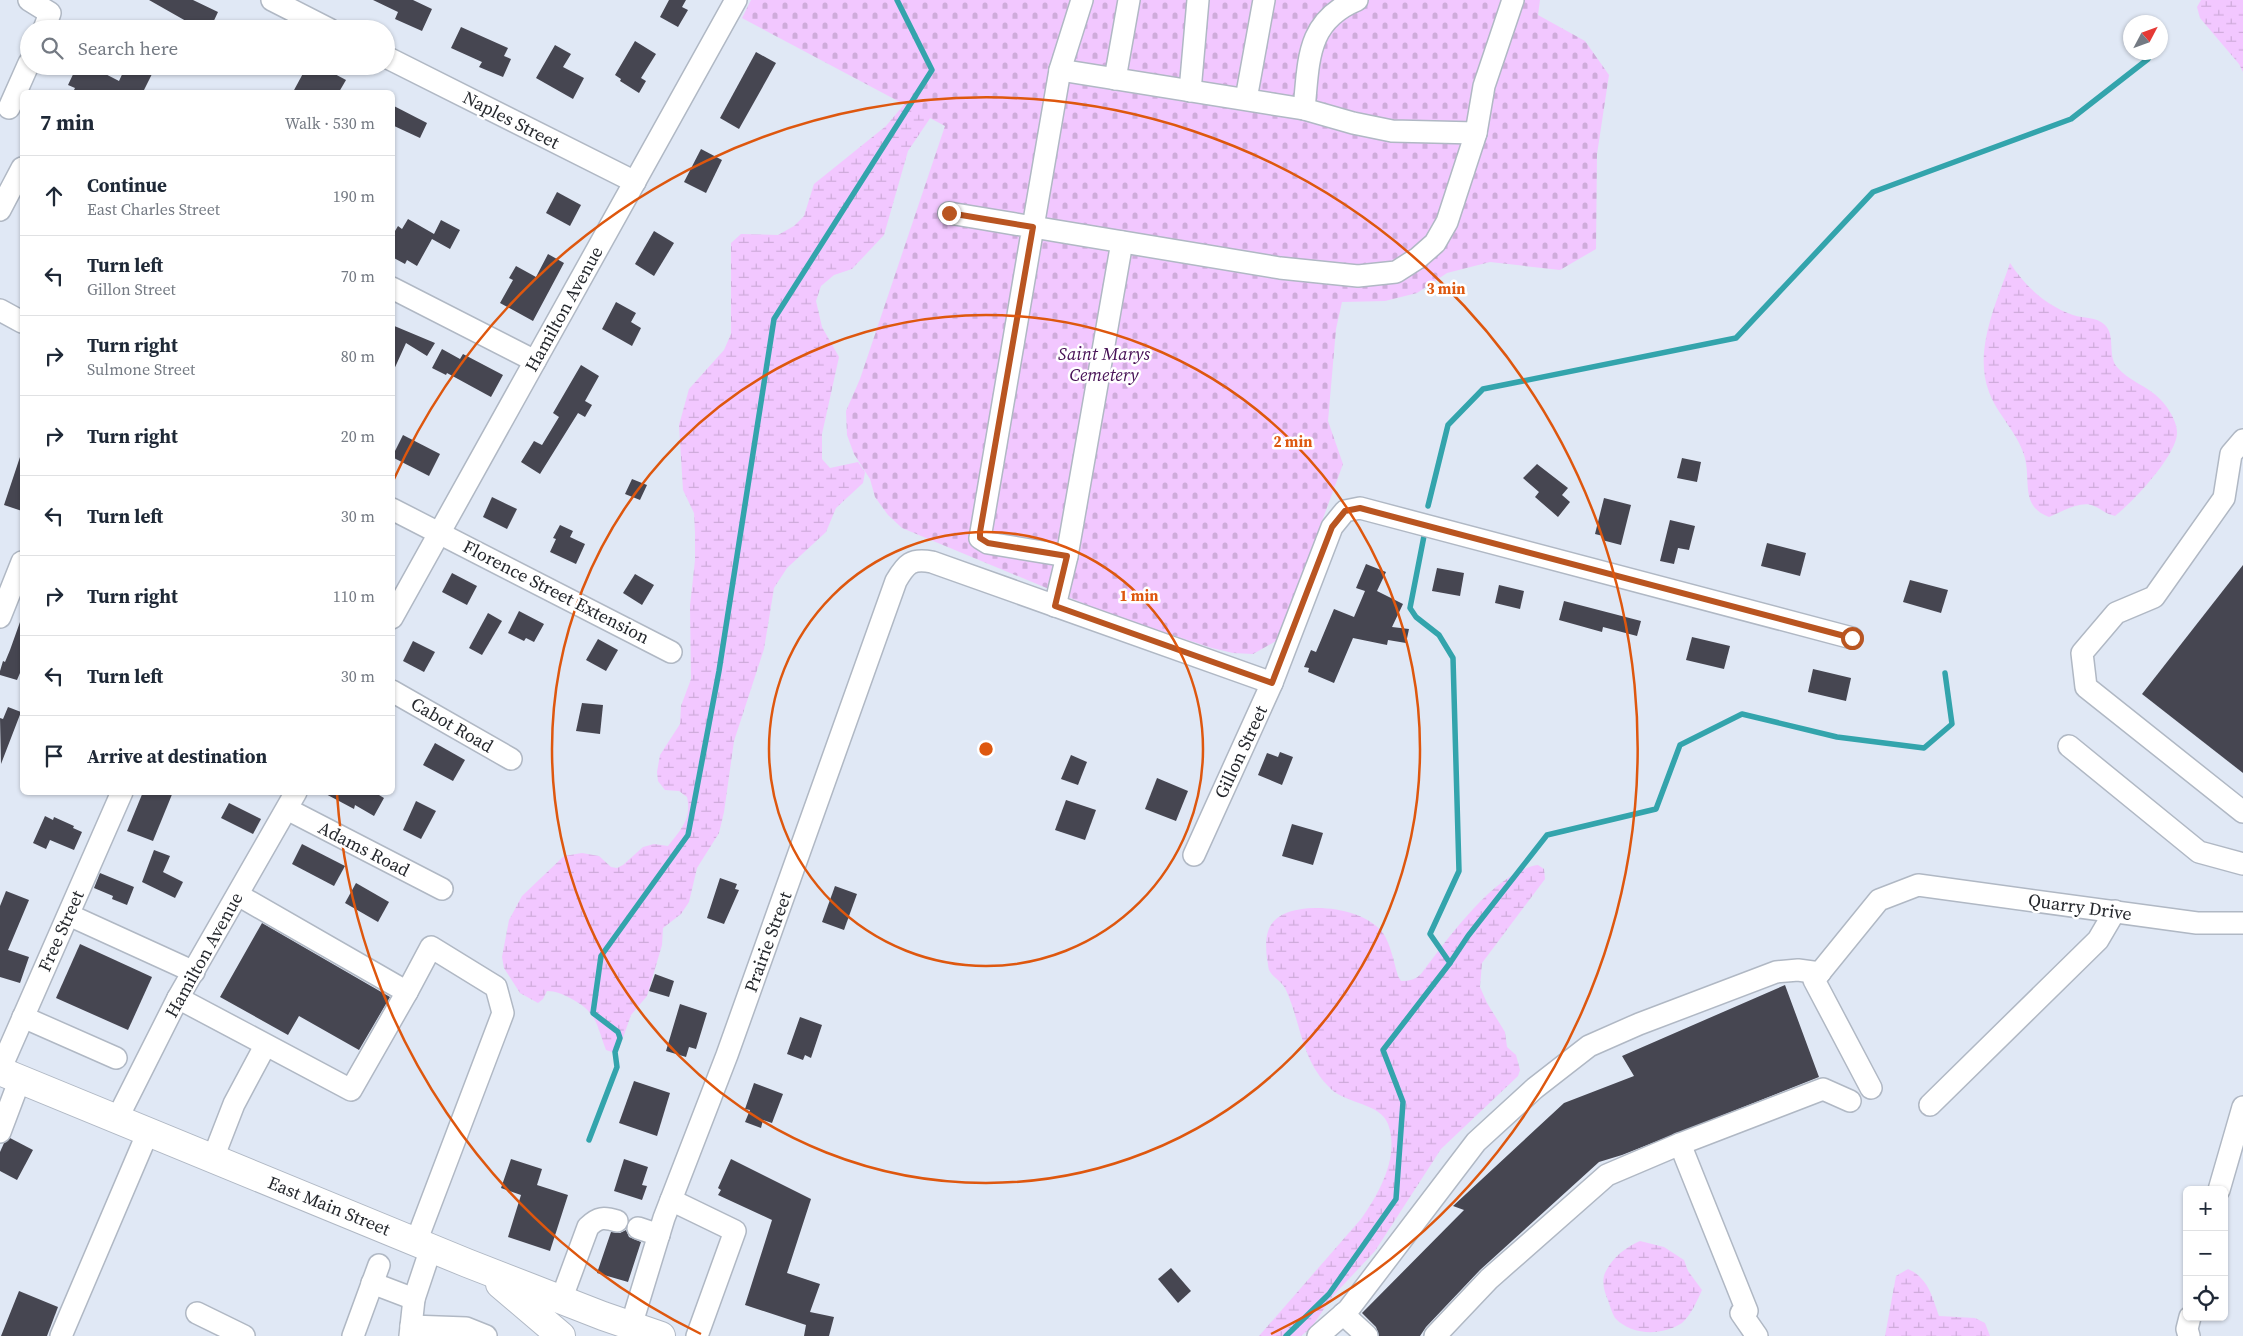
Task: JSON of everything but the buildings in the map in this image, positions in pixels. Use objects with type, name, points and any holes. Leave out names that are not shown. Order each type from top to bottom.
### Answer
[{"type":"main road","name":"East Main Street","points":[[7,1073],[467,1263],[644,1333]]},
{"type":"main road","points":[[467,1263],[506,1288],[561,1336]]},
{"type":"street","points":[[29,0],[51,14]]},
{"type":"street","points":[[272,0],[311,20]]},
{"type":"street","name":"Hamilton Avenue","points":[[395,613],[736,0]]},
{"type":"street","points":[[1067,556],[988,543],[980,538],[1060,70],[1082,0]]},
{"type":"street","points":[[1115,79],[1129,0]]},
{"type":"street","points":[[1190,91],[1198,0]]},
{"type":"street","points":[[1246,99],[1264,0]]},
{"type":"street","points":[[1304,108],[1310,53],[1318,29],[1350,3],[1357,0]]},
{"type":"street","points":[[949,213],[1280,268],[1358,276],[1396,272],[1418,258],[1435,243],[1447,222],[1476,133],[1484,86],[1514,0]]},
{"type":"street","name":"Naples Street","points":[[395,62],[635,182]]},
{"type":"street","points":[[1060,70],[1304,108],[1392,131],[1476,133]]},
{"type":"street","points":[[10,109],[24,75]]},
{"type":"street","points":[[0,210],[20,172]]},
{"type":"street","points":[[1122,242],[1067,556],[1055,606],[1272,683]]},
{"type":"street","points":[[395,290],[535,361]]},
{"type":"street","points":[[0,310],[20,321]]},
{"type":"street","points":[[2243,440],[2231,454],[2224,498],[2154,597],[2116,613],[2082,653],[2086,687],[2243,812]]},
{"type":"street","name":"Gillon Street","points":[[1194,855],[1272,683],[1332,527],[1344,512],[1360,508],[1852,638]]},
{"type":"street","name":"Florence Street Extension","points":[[395,510],[671,652]]},
{"type":"street","name":"Prairie Street","points":[[644,1333],[659,1235],[736,1028],[896,581],[904,568],[911,562],[920,560],[932,562],[1055,606]]},
{"type":"street","points":[[0,617],[20,567]]},
{"type":"street","name":"Cabot Road","points":[[395,693],[511,759]]},
{"type":"street","points":[[2069,746],[2199,852],[2243,864]]},
{"type":"street","name":"Free Street","points":[[0,1132],[7,1073],[23,1018],[121,795]]},
{"type":"street","name":"Hamilton Avenue","points":[[117,1119],[178,998],[291,801]]},
{"type":"street","name":"Adams Road","points":[[291,801],[442,889]]},
{"type":"street","name":"Quarry Drive","points":[[1820,973],[1879,900],[1918,885],[2197,922],[2243,923]]},
{"type":"street","points":[[238,895],[407,992]]},
{"type":"street","points":[[1930,1105],[2098,940],[2116,912]]},
{"type":"street","points":[[69,915],[194,972]]},
{"type":"street","points":[[178,998],[265,1046],[351,1090],[431,947],[496,987],[503,1013],[423,1245],[411,1331],[466,1328],[486,1336]]},
{"type":"street","points":[[1318,1336],[1343,1314],[1476,1142],[1535,1088],[1589,1046],[1639,1024],[1776,972],[1798,970],[1820,973]]},
{"type":"street","points":[[1820,973],[1814,980],[1871,1088]]},
{"type":"street","points":[[23,1018],[116,1058]]},
{"type":"street","points":[[213,1158],[234,1104],[265,1046]]},
{"type":"street","points":[[1436,1336],[1489,1279],[1607,1175],[1680,1144],[1823,1089],[1850,1101]]},
{"type":"street","points":[[2220,1186],[2243,1107]]},
{"type":"street","points":[[61,1336],[148,1132]]},
{"type":"street","points":[[1680,1144],[1744,1312],[1757,1336]]},
{"type":"street","points":[[671,1200],[735,1230],[697,1336]]},
{"type":"street","points":[[561,1300],[588,1227],[594,1220],[604,1217],[616,1221]]},
{"type":"street","points":[[638,1228],[659,1235]]},
{"type":"street","points":[[352,1336],[375,1274],[414,1299]]},
{"type":"street","points":[[197,1313],[244,1336]]},
{"type":"street","points":[[1343,1314],[1367,1336]]},
{"type":"street","points":[[2189,1321],[2187,1329],[2189,1336]]},
{"type":"green space","name":"Saint Marys Cemetery","points":[[751,0],[1540,0],[1538,15],[1585,41],[1609,75],[1597,154],[1596,249],[1560,270],[1490,262],[1447,273],[1417,293],[1385,301],[1342,302],[1336,329],[1328,421],[1343,464],[1282,630],[1276,641],[1253,654],[1233,653],[1212,648],[1109,614],[902,528],[888,515],[875,497],[870,479],[854,454],[847,435],[846,411],[860,379],[945,126],[742,18]]},
{"type":"green space","points":[[2201,0],[2243,0],[2243,72],[2239,64],[2200,18],[2197,7]]},
{"type":"green space","points":[[923,82],[941,102],[908,151],[884,235],[852,269],[834,275],[821,286],[816,301],[822,327],[839,357],[822,434],[822,459],[830,468],[858,462],[865,472],[863,483],[836,508],[826,532],[787,568],[774,588],[764,649],[734,741],[724,812],[719,833],[697,868],[689,902],[681,914],[663,928],[662,945],[647,996],[631,1015],[619,1049],[615,1053],[606,1050],[591,1013],[579,1003],[559,993],[547,991],[543,999],[538,1003],[520,993],[504,968],[502,957],[509,920],[522,896],[564,856],[582,853],[599,856],[611,867],[617,868],[643,847],[654,844],[668,846],[687,818],[687,797],[679,791],[665,790],[658,781],[657,772],[660,755],[680,724],[681,706],[691,679],[690,606],[695,560],[695,532],[694,513],[683,490],[679,425],[689,389],[724,350],[731,334],[731,243],[741,234],[778,235],[794,226],[804,216],[814,184],[886,126]]},
{"type":"green space","points":[[2010,263],[2037,294],[2054,306],[2077,316],[2098,320],[2105,325],[2110,335],[2112,357],[2117,367],[2160,399],[2166,406],[2177,428],[2175,441],[2163,465],[2143,489],[2115,516],[2094,506],[2083,504],[2049,517],[2040,512],[2030,499],[2024,455],[2017,439],[1989,392],[1985,376],[1985,343],[1993,310]]},
{"type":"green space","points":[[1538,865],[1544,869],[1545,879],[1482,963],[1480,987],[1487,1003],[1505,1032],[1507,1047],[1516,1055],[1520,1070],[1518,1076],[1441,1149],[1375,1251],[1332,1297],[1311,1328],[1301,1336],[1259,1336],[1361,1219],[1381,1186],[1386,1174],[1391,1149],[1391,1136],[1384,1117],[1371,1108],[1346,1098],[1331,1089],[1321,1078],[1314,1066],[1303,1042],[1286,990],[1269,970],[1266,939],[1270,927],[1278,918],[1295,910],[1322,908],[1350,913],[1363,918],[1383,933],[1390,948],[1398,976],[1401,981],[1409,980],[1421,974],[1473,909],[1489,893],[1505,880],[1522,870]]},
{"type":"green space","points":[[1640,1241],[1664,1247],[1684,1260],[1688,1271],[1702,1290],[1694,1308],[1685,1320],[1674,1327],[1656,1332],[1638,1331],[1622,1324],[1614,1316],[1605,1293],[1604,1274],[1612,1261],[1620,1253]]},
{"type":"green space","points":[[1908,1269],[1925,1283],[1939,1316],[1975,1318],[1985,1323],[1990,1336],[1885,1336],[1896,1276]]},
{"type":"waterway","points":[[589,1140],[617,1067],[615,1052],[620,1038],[618,1032],[593,1013],[601,956],[688,835],[719,671],[774,319],[932,70],[897,0]]},
{"type":"waterway","points":[[1428,506],[1448,425],[1483,389],[1736,338],[1873,192],[2071,119],[2147,60]]},
{"type":"waterway","points":[[1286,1336],[1329,1294],[1396,1199],[1403,1102],[1383,1050],[1450,963],[1430,934],[1459,871],[1453,658],[1439,635],[1416,617],[1410,608],[1424,536]]},
{"type":"waterway","points":[[1450,963],[1468,936],[1547,835],[1656,809],[1680,745],[1742,714],[1837,737],[1924,748],[1952,724],[1945,673]]},
{"type":"route","points":[[949,213],[1033,227],[980,538],[988,543],[1067,556],[1055,606],[1272,683],[1332,527],[1338,517],[1345,511],[1360,508],[1852,638]]}]
